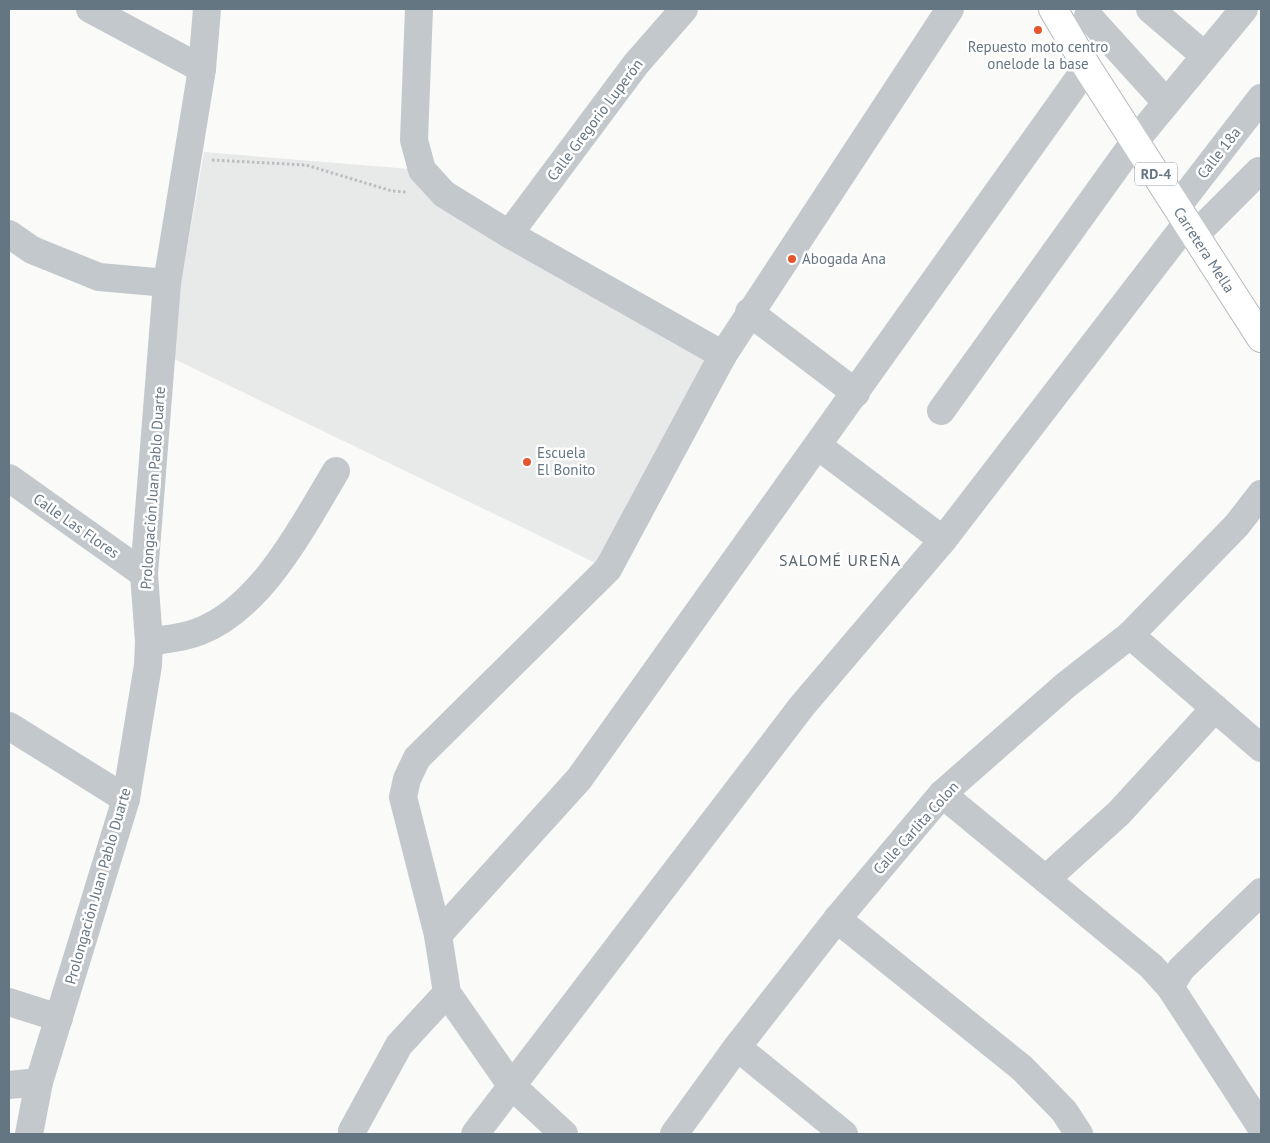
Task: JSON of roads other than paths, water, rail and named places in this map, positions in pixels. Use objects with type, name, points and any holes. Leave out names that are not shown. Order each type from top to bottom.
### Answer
[{"type":"main road","name":"Carretera Mella","points":[[1053,9],[1087,67],[1261,338]]},
{"type":"street","points":[[90,9],[202,69]]},
{"type":"street","name":"Prolongación Juan Pablo Duarte","points":[[29,1134],[39,1082],[126,799],[148,665],[149,642],[144,574],[167,283],[202,69],[207,9]]},
{"type":"street","points":[[419,9],[414,140],[422,170],[444,194],[510,234],[723,355]]},
{"type":"street","name":"Calle Gregorio Luperón","points":[[510,234],[636,64],[684,9]]},
{"type":"street","points":[[564,1134],[511,1085],[447,993],[438,935],[403,797],[407,779],[417,758],[608,569],[723,355],[950,9]]},
{"type":"street","points":[[1150,9],[1205,56]]},
{"type":"street","points":[[942,411],[1135,141],[1244,9]]},
{"type":"street","points":[[1070,39],[1091,13],[1166,102]]},
{"type":"street","points":[[438,935],[579,779],[1087,67]]},
{"type":"street","name":"Calle 18a","points":[[1186,222],[1261,98]]},
{"type":"street","points":[[475,1134],[511,1085],[580,1000],[686,856],[802,706],[943,540],[1186,222],[1259,171]]},
{"type":"street","points":[[9,234],[32,250],[99,277],[167,283]]},
{"type":"street","points":[[750,312],[856,393]]},
{"type":"street","points":[[818,446],[943,540]]},
{"type":"street","points":[[149,642],[197,633],[228,617],[259,586],[290,547],[336,471]]},
{"type":"street","name":"Calle Las Flores","points":[[9,478],[144,574]]},
{"type":"street","name":"Calle Carlita Colon","points":[[674,1134],[737,1047],[836,919],[942,794],[1066,685],[1130,635],[1237,525],[1261,494]]},
{"type":"street","points":[[1130,635],[1261,748]]},
{"type":"street","points":[[1046,879],[1119,813],[1215,708]]},
{"type":"street","points":[[9,726],[126,799]]},
{"type":"street","points":[[942,794],[1151,966],[1170,987],[1261,1126]]},
{"type":"street","points":[[1170,987],[1181,969],[1261,892]]},
{"type":"street","points":[[836,919],[1022,1068],[1064,1111],[1078,1134]]},
{"type":"street","points":[[352,1131],[399,1045],[447,993]]},
{"type":"street","points":[[9,1002],[58,1018]]},
{"type":"street","points":[[737,1047],[844,1134]]},
{"type":"street","points":[[9,1085],[39,1082]]},
{"type":"place","name":"Repuesto moto centro onelode la base","points":[[1038,30]]},
{"type":"place","name":"Abogada Ana","points":[[792,259]]},
{"type":"place","name":"Escuela El Bonito","points":[[527,462]]},
{"type":"district","name":"SALOMÉ UREÑA","points":[[840,560]]}]
